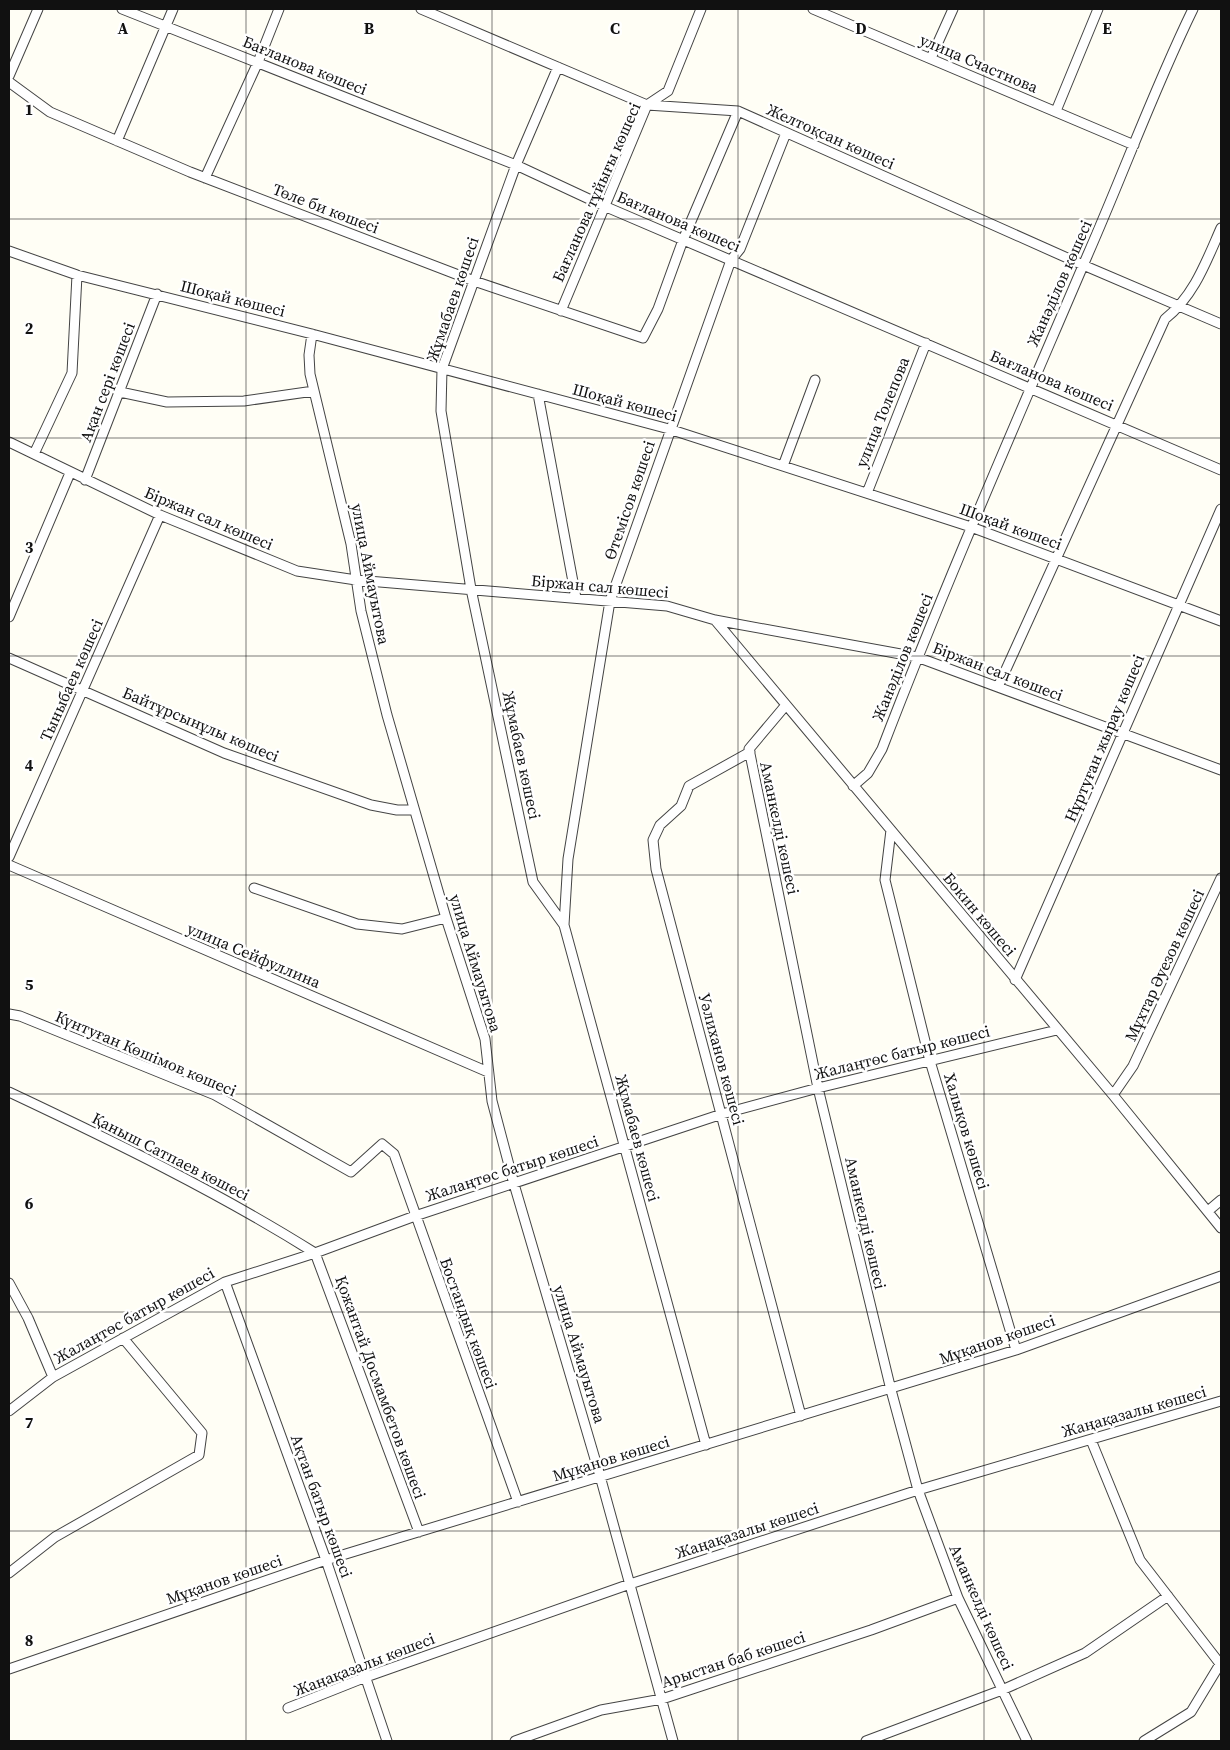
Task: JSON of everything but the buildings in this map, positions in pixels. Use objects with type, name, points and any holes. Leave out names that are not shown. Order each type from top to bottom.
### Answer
[{"type":"street","points":[[9,76],[38,9]]},
{"type":"street","name":"Бағланова көшесі","points":[[122,9],[516,165],[604,206],[926,342],[1221,470]]},
{"type":"street","points":[[117,141],[173,9]]},
{"type":"street","points":[[205,178],[258,62],[279,9]]},
{"type":"street","name":"Желтоқсан көшесі","points":[[420,9],[646,105],[738,111],[1083,265],[1221,324]]},
{"type":"street","name":"Бағланова тұйығы көшесі","points":[[561,311],[646,105],[668,91],[701,9]]},
{"type":"street","name":"улица Счастнова","points":[[813,9],[1134,145]]},
{"type":"street","points":[[931,58],[953,9]]},
{"type":"street","points":[[1056,112],[1098,9]]},
{"type":"street","name":"Жанәділов көшесі","points":[[854,786],[868,773],[882,749],[917,657],[971,527],[1172,53],[1193,9]]},
{"type":"street","name":"Жұмабаев көшесі","points":[[558,67],[516,165],[442,369],[441,411],[471,589],[533,882],[564,925],[706,1445]]},
{"type":"street","name":"Төле би көшесі","points":[[9,82],[50,112],[205,178],[474,281],[643,338],[658,309],[683,240]]},
{"type":"street","points":[[683,240],[738,111]]},
{"type":"street","name":"Өтемісов көшесі","points":[[564,925],[568,859],[610,601],[669,429],[731,260],[740,249],[786,133]]},
{"type":"street","points":[[998,687],[1165,319],[1180,307],[1197,282],[1221,228]]},
{"type":"street","name":"Шоқай көшесі","points":[[9,251],[77,275],[312,334],[669,429],[971,527],[1221,621]]},
{"type":"street","points":[[34,454],[72,373],[77,275]]},
{"type":"street","name":"Ақан сері көшесі","points":[[85,480],[157,294]]},
{"type":"street","name":"улица Аймауытова","points":[[312,334],[309,355],[314,391],[351,544],[361,611],[387,715],[446,918],[485,1039],[492,1101],[514,1184],[600,1476],[673,1741]]},
{"type":"street","name":"улица Толепова","points":[[866,493],[926,342]]},
{"type":"street","points":[[783,466],[815,380]]},
{"type":"street","points":[[120,392],[167,402],[244,401],[314,391]]},
{"type":"street","points":[[538,394],[576,598]]},
{"type":"street","name":"Біржан сал көшесі","points":[[9,442],[160,515],[296,571],[356,580],[667,606],[716,620],[917,657],[1221,770]]},
{"type":"street","points":[[9,617],[70,473]]},
{"type":"street","name":"Нұртуған жырау көшесі","points":[[1015,980],[1221,509]]},
{"type":"street","name":"Тыныбаев көшесі","points":[[9,857],[160,515]]},
{"type":"street","name":"Бокин көшесі","points":[[716,620],[1113,1095],[1221,1228]]},
{"type":"street","name":"Байтұрсынұлы көшесі","points":[[9,658],[224,753],[372,805],[397,810],[414,810]]},
{"type":"street","name":"Аманкелді көшесі","points":[[786,705],[749,749],[818,1088],[891,1390],[918,1490],[958,1598],[1027,1741]]},
{"type":"street","name":"Уәлиханов көшесі","points":[[750,752],[689,786],[681,806],[660,825],[653,840],[656,869],[801,1416]]},
{"type":"street","name":"Халықов көшесі","points":[[891,830],[885,880],[930,1061],[1016,1350]]},
{"type":"street","name":"улица Сейфуллина","points":[[9,865],[488,1072]]},
{"type":"street","name":"Мұхтар Әуезов көшесі","points":[[1113,1095],[1133,1066],[1221,878]]},
{"type":"street","points":[[254,888],[357,924],[402,928],[446,918]]},
{"type":"street","name":"Күнтуған Көшімов көшесі","points":[[9,1014],[20,1016],[215,1095],[351,1172],[382,1144],[394,1154]]},
{"type":"street","name":"Жалаңтөс батыр көшесі","points":[[9,1411],[53,1376],[226,1282],[315,1253],[415,1216],[722,1114],[818,1088],[1057,1030]]},
{"type":"street","name":"Қаныш Сатпаев көшесі","points":[[9,1092],[108,1140],[274,1227],[315,1253]]},
{"type":"street","name":"Бостандық көшесі","points":[[394,1154],[518,1502]]},
{"type":"street","points":[[1208,1212],[1221,1200]]},
{"type":"street","name":"Қожантай Досмамбетов көшесі","points":[[315,1253],[419,1532]]},
{"type":"street","name":"Мұқанов көшесі","points":[[9,1669],[326,1560],[891,1390],[1016,1350],[1221,1276]]},
{"type":"street","name":"Ақтан батыр көшесі","points":[[226,1282],[326,1560],[387,1741]]},
{"type":"street","points":[[9,1283],[28,1318],[53,1376]]},
{"type":"street","points":[[9,1573],[55,1537],[199,1456],[202,1433],[123,1338]]},
{"type":"street","name":"Жаңақазалы көшесі","points":[[288,1708],[366,1677],[630,1584],[918,1490],[1221,1401]]},
{"type":"street","points":[[1091,1440],[1140,1560],[1221,1664],[1191,1712],[1144,1741]]},
{"type":"street","points":[[866,1741],[1002,1690],[1085,1653],[1168,1596]]},
{"type":"street","name":"Арыстан баб көшесі","points":[[515,1741],[601,1710],[662,1699],[871,1630],[958,1598]]}]
